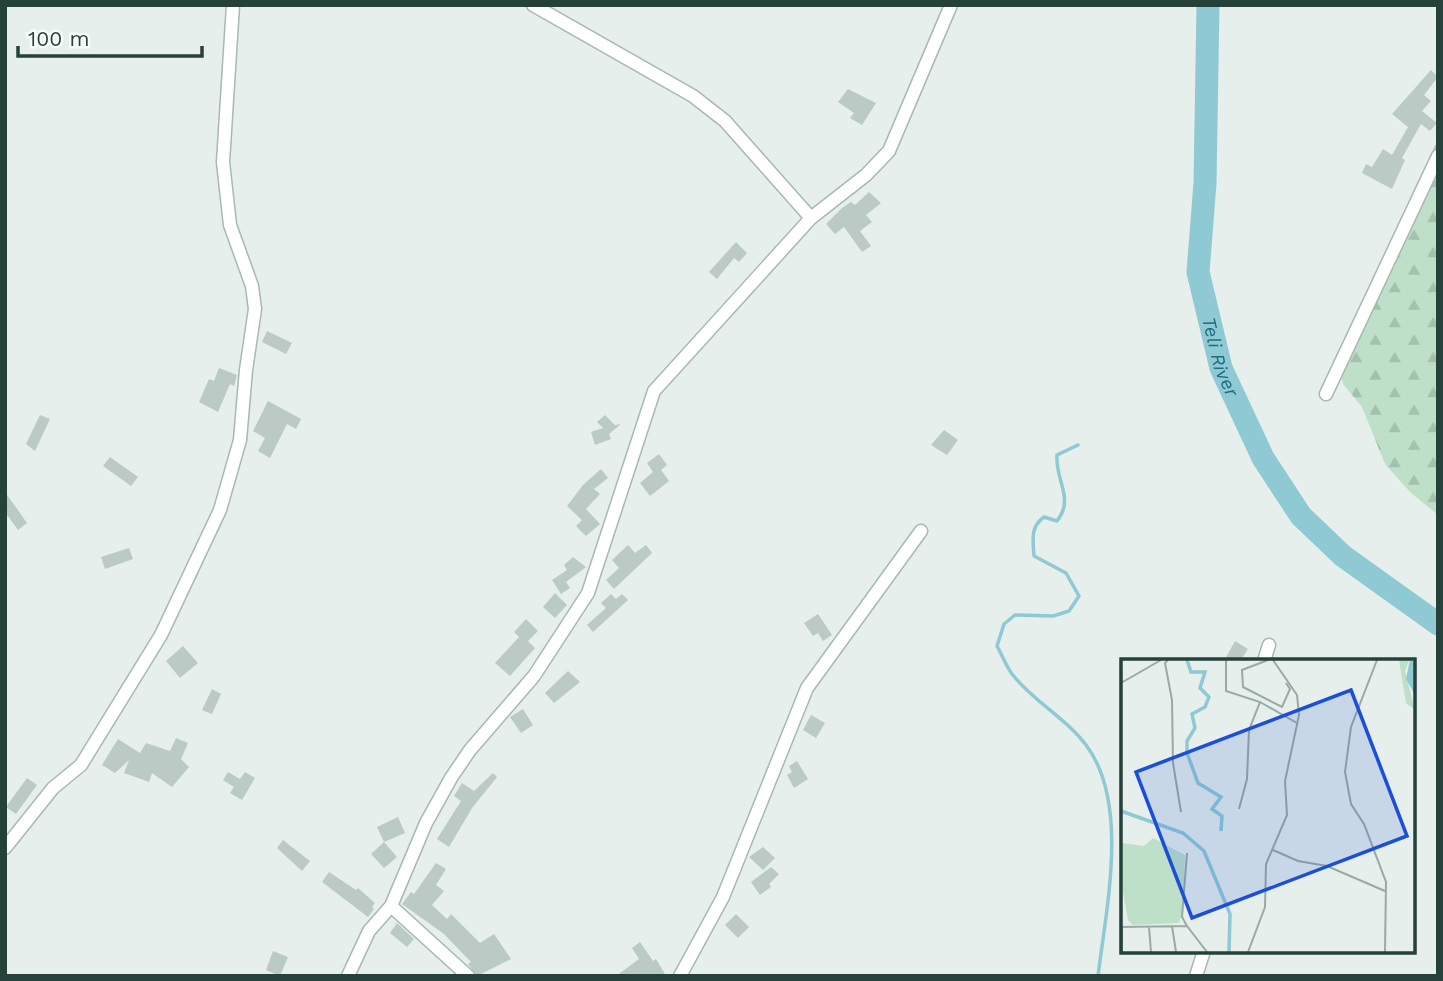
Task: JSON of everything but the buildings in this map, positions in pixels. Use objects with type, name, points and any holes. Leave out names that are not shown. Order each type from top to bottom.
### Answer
[{"type":"street","points":[[5,848],[53,788],[81,765],[161,635],[220,510],[240,440],[255,309],[252,286],[230,225],[223,162],[233,5]]},
{"type":"street","points":[[533,5],[693,96],[725,121],[811,218]]},
{"type":"street","points":[[348,976],[369,931],[391,906],[426,823],[451,778],[470,750],[534,676],[588,593],[654,391],[811,218],[866,175],[889,151],[951,5]]},
{"type":"street","points":[[1326,394],[1438,156]]},
{"type":"street","points":[[680,976],[723,897],[807,688],[921,531]]},
{"type":"street","points":[[1265,659],[1269,646]]},
{"type":"street","points":[[391,906],[468,976]]},
{"type":"street","points":[[1196,976],[1204,953]]},
{"type":"green space","points":[[1438,139],[1438,515],[1411,493],[1385,464],[1362,407],[1343,384],[1339,356]]},
{"type":"waterway","name":"Teli River","points":[[1208,5],[1205,183],[1198,272],[1221,368],[1263,458],[1301,516],[1343,556],[1438,624]]},
{"type":"waterway","name":"Teli River","points":[[1078,445],[1057,455],[1064,497],[1062,513],[1057,521],[1044,517],[1036,525],[1033,539],[1034,556],[1066,573],[1079,596],[1069,611],[1053,616],[1015,615],[1004,624],[997,646],[1020,684],[1086,745],[1099,769],[1108,796],[1112,857],[1098,976]]}]
